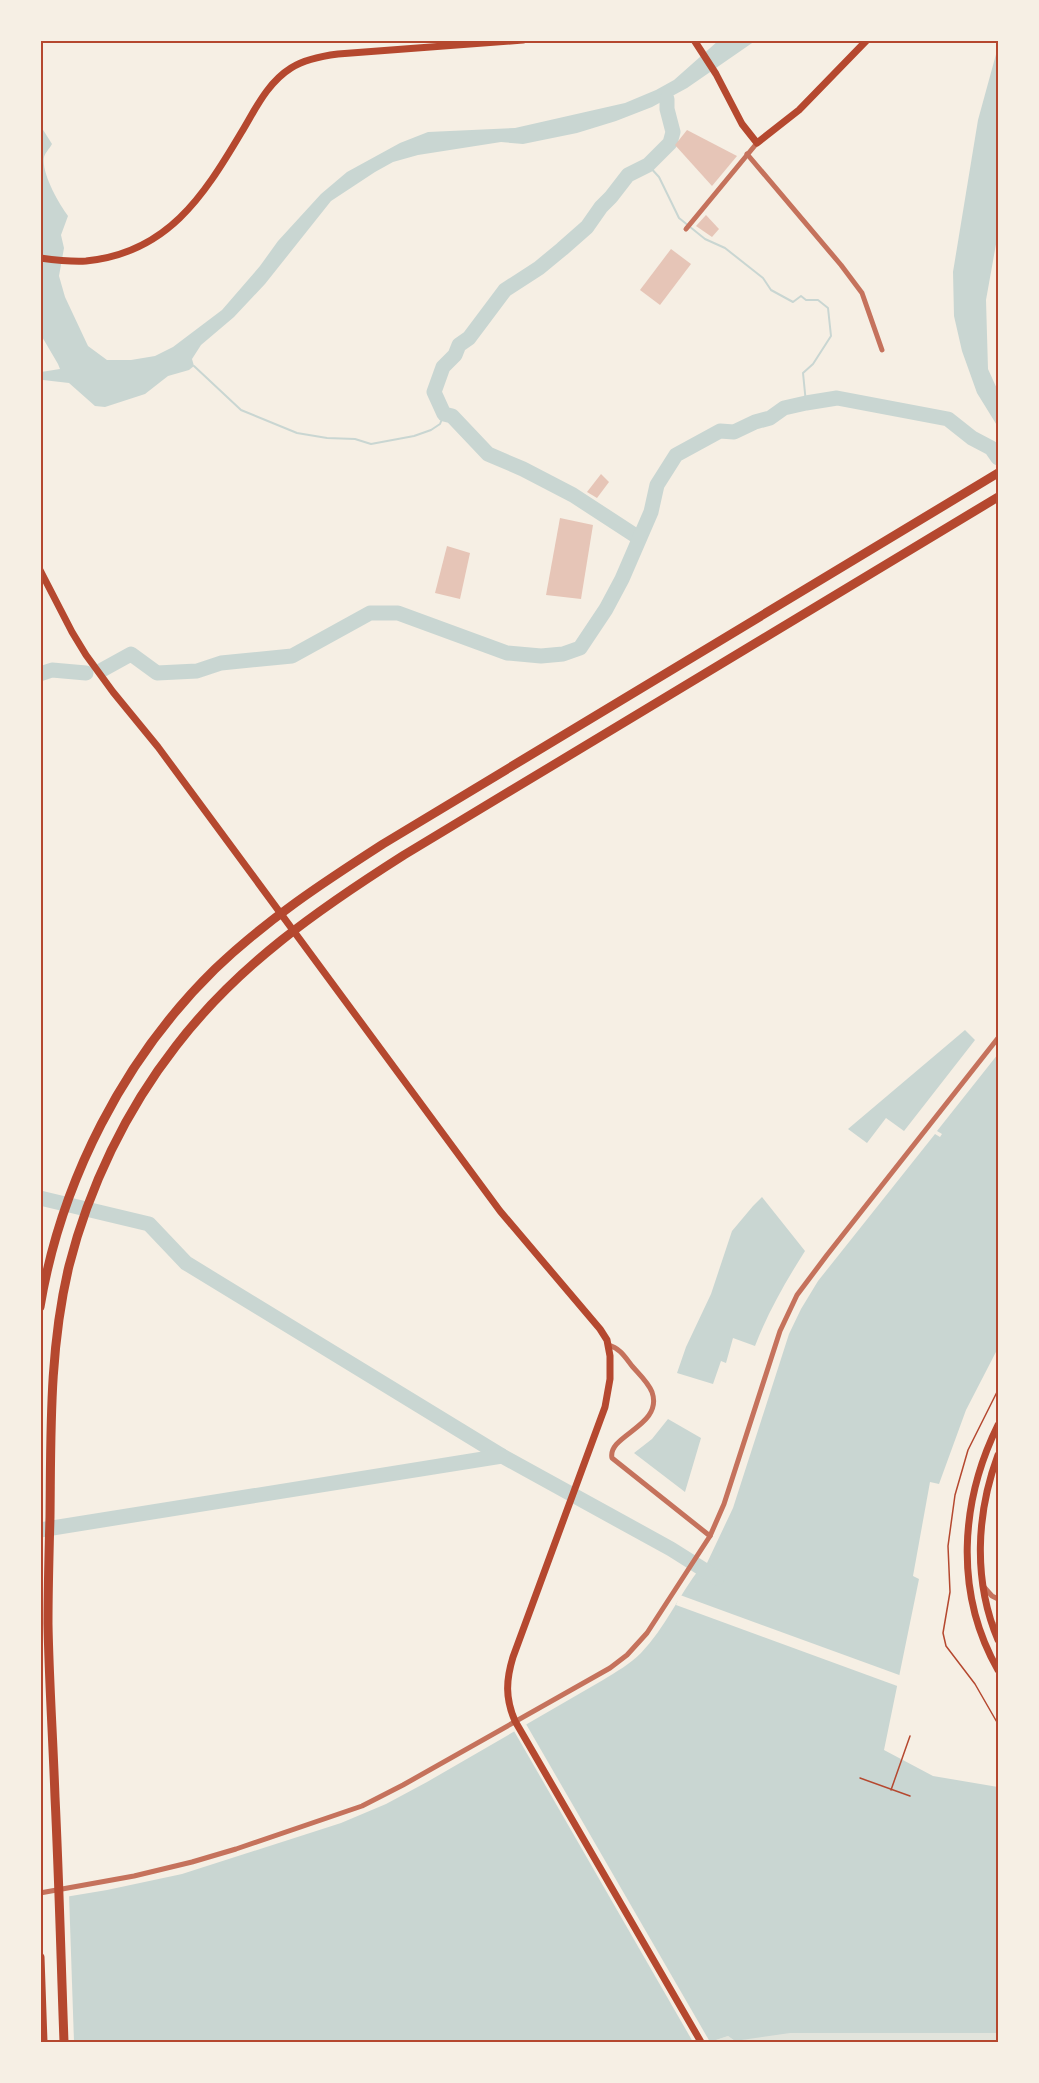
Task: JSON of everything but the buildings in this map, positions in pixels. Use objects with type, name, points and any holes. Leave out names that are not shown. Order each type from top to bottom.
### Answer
[{"type":"highway","points":[[40,1307],[68,1202],[90,1147],[107,1114],[144,1053],[179,1009],[215,969],[243,944],[297,901],[383,844],[999,473]]},
{"type":"highway","points":[[64,2043],[48,1624],[52,1382],[62,1305],[78,1234],[101,1174],[139,1101],[176,1046],[215,1000],[257,959],[315,914],[404,855],[999,497]]},
{"type":"highway","points":[[40,1958],[43,2043]]},
{"type":"main road","points":[[40,258],[72,261],[94,260],[116,255],[148,243],[169,229],[185,213],[213,177],[272,85],[291,68],[302,63],[338,54],[522,40]]},
{"type":"main road","points":[[694,40],[716,74],[742,124],[757,143],[799,110],[867,40]]},
{"type":"main road","points":[[40,570],[72,632],[102,677],[164,755],[494,1203],[595,1322],[608,1345],[611,1363],[608,1396],[508,1670],[507,1697],[519,1728],[701,2043]]},
{"type":"main road","points":[[999,1425],[976,1481],[968,1520],[967,1539],[969,1580],[978,1624],[999,1670]]},
{"type":"main road","points":[[998,1639],[983,1586],[980,1555],[984,1502],[999,1455]]},
{"type":"street","points":[[686,229],[757,143]]},
{"type":"street","points":[[747,154],[862,293],[882,350]]},
{"type":"street","points":[[40,1893],[134,1876],[192,1862],[236,1850],[362,1806],[610,1668],[627,1655],[653,1624],[710,1536],[724,1504],[780,1331],[797,1295],[999,1038]]},
{"type":"street","points":[[608,1345],[617,1348],[649,1386],[653,1401],[652,1409],[645,1420],[615,1445],[611,1453],[612,1458],[710,1536]]},
{"type":"street","points":[[983,1586],[992,1596],[999,1599]]},
{"type":"street","points":[[998,1639],[999,1623]]},
{"type":"path","points":[[891,1790],[910,1736]]},
{"type":"path","points":[[860,1778],[910,1796]]},
{"type":"shaded area","points":[[718,41],[755,41],[687,88],[652,107],[616,121],[577,133],[523,144],[501,142],[418,155],[393,162],[375,172],[331,201],[265,284],[234,317],[201,345],[192,359],[194,366],[189,370],[168,376],[145,394],[105,407],[95,406],[69,383],[43,380],[41,372],[60,369],[41,335],[40,125],[52,144],[44,157],[45,171],[68,216],[61,235],[64,248],[59,276],[65,297],[88,346],[107,360],[131,360],[155,356],[173,347],[222,310],[278,241],[321,194],[347,172],[400,143],[428,132],[515,128],[625,103],[674,80]]},
{"type":"shaded area","points":[[998,47],[998,233],[986,300],[988,369],[998,391],[998,427],[977,393],[962,351],[954,316],[953,272],[978,120]]},
{"type":"shaded area","points":[[965,1030],[975,1040],[904,1131],[886,1118],[867,1143],[848,1129]]},
{"type":"shaded area","points":[[998,1054],[998,1348],[966,1410],[939,1484],[930,1482],[913,1576],[919,1579],[884,1750],[933,1776],[998,1787],[998,2033],[790,2033],[735,2041],[728,2036],[710,2042],[41,2042],[41,1901],[182,1874],[341,1823],[386,1804],[427,1782],[603,1680],[641,1653],[700,1568],[688,1555],[701,1563],[707,1563],[733,1508],[789,1334],[801,1309],[818,1281],[935,1134],[940,1137],[942,1134],[937,1131]]},
{"type":"shaded area","points":[[762,1197],[805,1251],[778,1297],[755,1346],[733,1338],[726,1363],[721,1361],[713,1384],[677,1373],[686,1347],[711,1294],[732,1231]]},
{"type":"shaded area","points":[[668,1419],[701,1438],[685,1492],[634,1453],[652,1439]]},
{"type":"shaded area","points":[[778,2033],[998,2033],[998,2042],[710,2042],[728,2036],[735,2041]]},
{"type":"pier","points":[[680,1595],[902,1676],[900,1687],[676,1605]]},
{"type":"pier","points":[[526,1724],[710,2042],[693,2042],[514,1731]]},
{"type":"pier","points":[[69,1894],[74,2042],[40,2042],[40,1898]]},
{"type":"waterway","points":[[639,538],[573,495],[488,454],[452,416],[444,414],[434,392],[443,367],[455,355],[459,345],[469,338],[505,290],[539,268],[587,227],[628,175],[648,165],[670,143],[673,132],[667,99]]},
{"type":"waterway","points":[[648,165],[659,177],[679,218],[705,239],[725,248],[763,278],[771,290],[793,302],[801,296],[806,300],[818,300],[828,308],[831,336],[813,364],[803,373],[806,403]]},
{"type":"waterway","points":[[194,366],[241,410],[297,433],[327,438],[355,439],[371,444],[414,436],[431,430],[440,424],[444,414]]},
{"type":"waterway","points":[[102,670],[131,654],[157,673],[197,671],[221,663],[292,656],[370,613],[398,613],[507,653],[541,656],[563,654],[580,648],[606,609],[622,579],[651,512],[657,485],[676,455],[720,431],[734,432],[770,418],[784,408],[837,398],[948,419],[972,438],[991,448],[998,458]]},
{"type":"waterway","points":[[40,674],[52,670],[86,673]]},
{"type":"waterway","points":[[40,1198],[149,1224],[186,1263],[502,1456],[671,1549],[717,1578]]},
{"type":"waterway","points":[[40,1530],[502,1456]]}]
